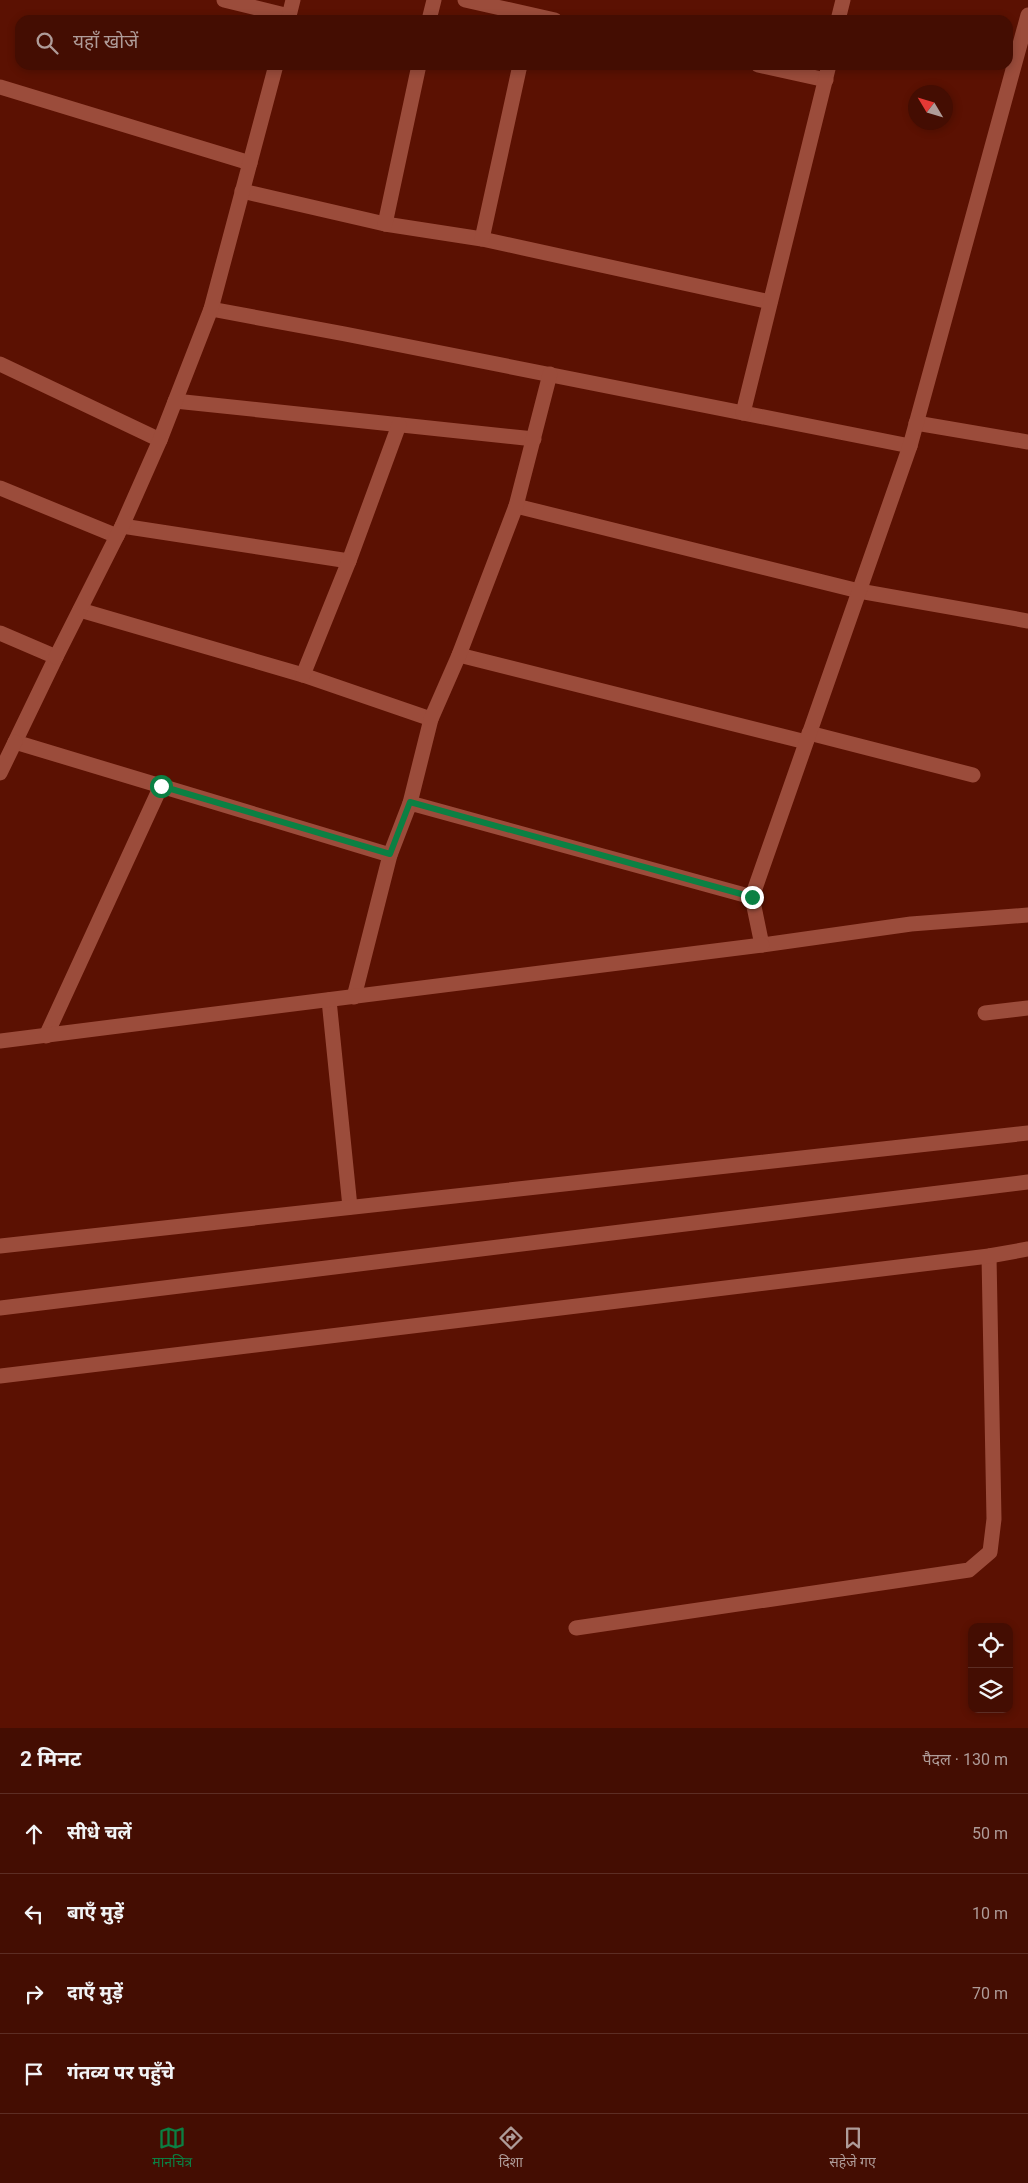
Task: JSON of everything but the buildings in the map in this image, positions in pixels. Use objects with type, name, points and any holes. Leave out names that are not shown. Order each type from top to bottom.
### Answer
[{"type":"street","points":[[224,0],[277,15]]},
{"type":"street","points":[[289,15],[293,0]]},
{"type":"street","points":[[430,15],[434,0]]},
{"type":"street","points":[[465,0],[523,15]]},
{"type":"street","points":[[839,15],[843,0]]},
{"type":"street","points":[[762,945],[752,897],[910,446],[1028,16]]},
{"type":"street","points":[[0,773],[119,531],[160,440],[211,309],[275,70]]},
{"type":"street","points":[[384,224],[419,70]]},
{"type":"street","points":[[482,238],[519,70]]},
{"type":"street","points":[[781,70],[826,80]]},
{"type":"street","points":[[743,413],[828,70]]},
{"type":"street","points":[[0,87],[250,163]]},
{"type":"street","points":[[242,190],[384,224],[482,238],[770,302]]},
{"type":"street","points":[[211,309],[910,446]]},
{"type":"street","points":[[0,364],[160,440]]},
{"type":"street","points":[[354,997],[390,854],[410,802],[431,719],[459,655],[516,506],[550,374]]},
{"type":"street","points":[[175,401],[534,439]]},
{"type":"street","points":[[916,423],[1028,442]]},
{"type":"street","points":[[303,675],[349,561],[400,425]]},
{"type":"street","points":[[0,488],[119,531],[349,561]]},
{"type":"street","points":[[516,506],[859,591],[1028,621]]},
{"type":"street","points":[[80,610],[303,675],[431,719]]},
{"type":"street","points":[[0,634],[56,657]]},
{"type":"street","points":[[459,655],[973,775]]},
{"type":"street","points":[[15,742],[390,854]]},
{"type":"street","points":[[46,1036],[161,786]]},
{"type":"street","points":[[410,802],[752,897]]},
{"type":"street","points":[[0,1041],[762,945],[911,924],[1028,915]]},
{"type":"street","points":[[329,1000],[350,1207]]},
{"type":"street","points":[[985,1013],[1028,1008]]},
{"type":"street","points":[[0,1246],[1028,1133]]},
{"type":"street","points":[[0,1308],[1028,1182]]},
{"type":"street","points":[[0,1376],[989,1256],[1028,1249]]},
{"type":"street","points":[[576,1628],[969,1570],[990,1552],[994,1519],[989,1256]]},
{"type":"route","points":[[161,786],[390,854],[410,802],[752,897]]}]
